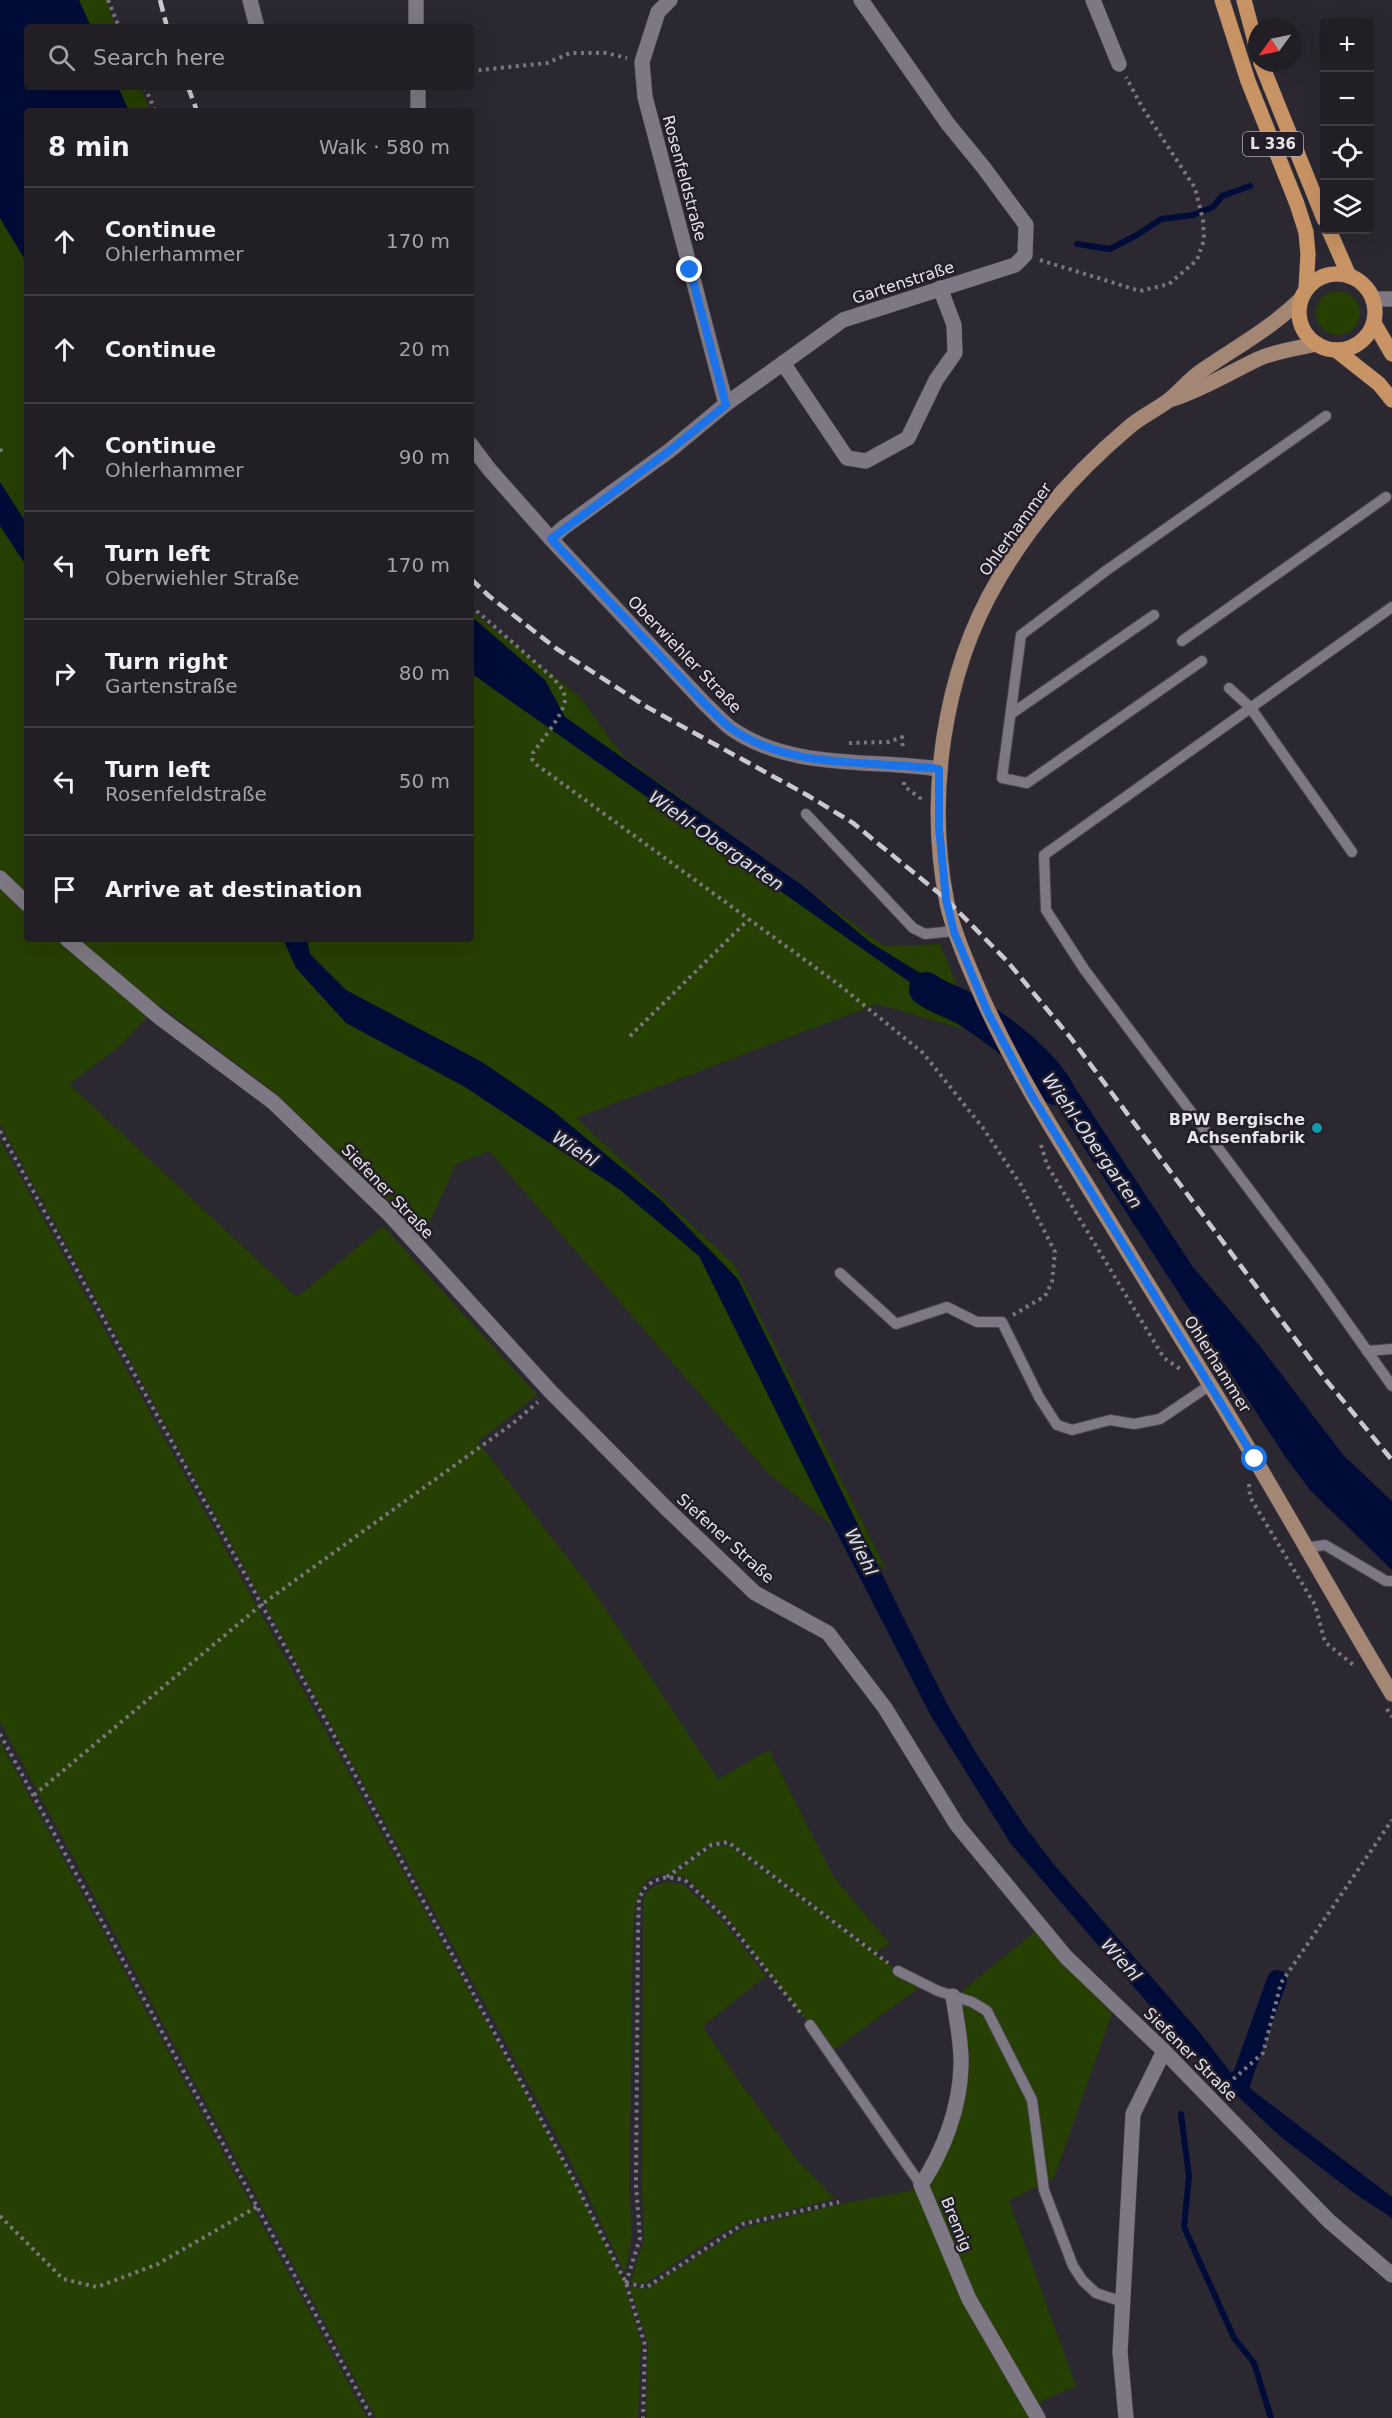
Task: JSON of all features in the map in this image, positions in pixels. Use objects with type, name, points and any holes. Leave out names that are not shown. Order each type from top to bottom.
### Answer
[{"type":"main road","name":"L 336","points":[[1222,0],[1248,81],[1306,232],[1308,254],[1304,294]]},
{"type":"main road","points":[[1244,0],[1249,18]]},
{"type":"main road","name":"L 336","points":[[1265,72],[1320,209]]},
{"type":"main road","points":[[1331,234],[1349,276]]},
{"type":"main road","points":[[1336,350],[1360,343],[1374,323],[1375,311],[1368,289],[1349,276],[1338,274],[1325,276],[1315,281],[1304,294],[1299,309],[1303,329],[1317,344],[1336,350],[1379,384],[1392,400]]},
{"type":"main road","points":[[1374,323],[1392,354]]},
{"type":"street","points":[[250,0],[256,24]]},
{"type":"street","points":[[416,0],[416,24]]},
{"type":"street","name":"Rosenfeldstraße","points":[[670,0],[658,12],[642,62],[645,97],[726,405]]},
{"type":"street","points":[[861,0],[948,124],[1026,225],[1025,255]]},
{"type":"street","points":[[1093,0],[1119,64]]},
{"type":"street","points":[[418,90],[418,108]]},
{"type":"street","name":"Gartenstraße","points":[[551,539],[669,451],[726,405],[843,320],[1015,265],[1025,255]]},
{"type":"street","points":[[783,363],[847,458],[866,461],[908,438],[936,380],[955,353],[954,325],[940,288]]},
{"type":"street","name":"Ohlerhammer","points":[[1304,294],[1278,321],[1195,375],[1168,400],[1131,425],[1080,472],[1046,511],[999,579],[971,634],[950,704],[939,769],[939,828],[946,899],[954,932],[1009,1056],[1130,1258],[1210,1384],[1392,1694]]},
{"type":"street","points":[[1373,299],[1392,298]]},
{"type":"street","name":"Ohlerhammer","points":[[1168,400],[1203,388],[1260,358],[1285,350],[1317,344]]},
{"type":"street","name":"Oberwiehler Straße","points":[[474,449],[551,539],[690,688],[732,729],[763,746],[798,756],[939,769]]},
{"type":"street","points":[[0,878],[24,901]]},
{"type":"street","name":"Siefener Straße","points":[[71,942],[159,1017],[273,1102],[388,1215],[550,1391],[755,1593],[828,1633],[885,1708],[957,1825],[1066,1957],[1164,2051],[1329,2221],[1392,2275]]},
{"type":"street","name":"Bremig","points":[[953,1996],[961,2065],[955,2109],[936,2162],[921,2185],[969,2299],[1038,2418]]},
{"type":"street","points":[[1126,2418],[1120,2352],[1133,2114],[1164,2051]]},
{"type":"lane","points":[[1202,661],[1027,783],[1002,778],[1021,635],[1107,570],[1326,416]]},
{"type":"lane","points":[[1182,641],[1386,496]]},
{"type":"lane","points":[[1392,607],[1044,855],[1046,910],[1084,969],[1317,1280],[1392,1386]]},
{"type":"lane","points":[[1011,714],[1154,615]]},
{"type":"lane","points":[[1229,688],[1250,708],[1352,852]]},
{"type":"lane","points":[[806,814],[913,928],[925,934],[954,932]]},
{"type":"lane","points":[[840,1273],[896,1324],[947,1307],[977,1322],[1002,1322],[1039,1397],[1058,1425],[1072,1430],[1110,1420],[1134,1424],[1160,1419],[1210,1384]]},
{"type":"lane","points":[[1367,1352],[1392,1349]]},
{"type":"lane","points":[[1305,1548],[1325,1545],[1386,1581],[1392,1581]]},
{"type":"lane","points":[[898,1971],[953,1996],[972,2002],[987,2011],[1032,2100],[1044,2190],[1073,2265],[1083,2281],[1096,2293],[1123,2302]]},
{"type":"lane","points":[[810,2025],[921,2185]]},
{"type":"path","points":[[108,0],[118,24]]},
{"type":"path","points":[[474,71],[547,63],[570,53],[606,53],[642,62]]},
{"type":"path","points":[[1025,255],[1140,291],[1169,284],[1197,260],[1204,240],[1203,219],[1195,188],[1142,107],[1119,64]]},
{"type":"path","points":[[146,90],[154,108]]},
{"type":"path","points":[[474,609],[552,677],[563,690],[565,699],[561,712],[533,753],[532,759],[537,765],[838,984],[923,1053],[983,1128],[1021,1185],[1055,1252],[1052,1282],[1045,1296],[1002,1322]]},
{"type":"path","points":[[844,744],[889,742],[902,737]]},
{"type":"path","points":[[630,1036],[748,920]]},
{"type":"path","points":[[0,1131],[332,1732],[576,2182],[626,2283],[645,2345],[642,2418]]},
{"type":"path","points":[[34,1796],[261,1605],[512,1424],[550,1391]]},
{"type":"path","points":[[0,1734],[372,2418]]},
{"type":"path","points":[[1210,2099],[1263,2054],[1281,1983],[1392,1820]]},
{"type":"path","points":[[626,2283],[640,2238],[636,2185],[639,1899],[644,1889],[652,1881],[667,1877],[711,1845],[728,1842],[898,1971]]},
{"type":"path","points":[[667,1877],[684,1880],[725,1918],[810,2025]]},
{"type":"path","points":[[626,2283],[646,2287],[743,2224],[839,2202]]},
{"type":"path","points":[[0,2216],[63,2279],[97,2287],[158,2264],[258,2206]]},
{"type":"green space","points":[[79,0],[106,0],[115,24],[90,24]]},
{"type":"green space","points":[[119,90],[141,90],[150,108],[128,108]]},
{"type":"green space","points":[[0,218],[24,258],[24,942],[474,942],[474,675],[524,711],[545,680],[474,619],[474,613],[579,696],[623,756],[884,946],[940,944],[977,1033],[877,1004],[576,1118],[734,1264],[887,1571],[767,1472],[489,1151],[456,1164],[424,1235],[274,1092],[159,1005],[119,1047],[69,1084],[297,1297],[383,1226],[537,1395],[478,1442],[597,1596],[718,1779],[769,1750],[833,1876],[890,1944],[876,1952],[728,1841],[710,1844],[669,1874],[657,1875],[643,1885],[636,1904],[633,1934],[629,2189],[632,2233],[625,2274],[582,2183],[498,2028],[0,1124]]},
{"type":"green space","points":[[1338,291],[1347,292],[1354,297],[1359,304],[1359,322],[1354,329],[1347,334],[1338,335],[1329,334],[1322,329],[1317,322],[1316,313],[1317,304],[1322,297],[1329,292]]},
{"type":"green space","points":[[0,1140],[574,2182],[624,2283],[641,2342],[638,2418],[376,2418],[0,1722]]},
{"type":"green space","points":[[0,1742],[367,2418],[0,2418]]},
{"type":"green space","points":[[727,1844],[898,1971],[923,1985],[831,2052],[726,1916],[686,1877],[671,1875],[712,1846]]},
{"type":"green space","points":[[667,1882],[683,1884],[722,1920],[766,1976],[703,2026],[737,2078],[798,2161],[835,2199],[742,2222],[715,2237],[645,2284],[630,2282],[644,2240],[642,2190],[643,1899],[652,1888]]},
{"type":"green space","points":[[1038,1929],[1114,2008],[1054,2178],[1046,2182],[1034,2101],[989,2010],[957,1995]]},
{"type":"green space","points":[[956,1999],[985,2012],[1030,2101],[1041,2184],[1009,2201],[1076,2386],[1036,2404],[972,2297],[933,2201],[929,2183],[959,2109]]},
{"type":"green space","points":[[919,2189],[1033,2418],[646,2418],[648,2344],[629,2286],[647,2289],[744,2227],[840,2204]]},
{"type":"water","points":[[0,0],[79,0],[90,24],[24,24],[24,90],[119,90],[128,108],[24,108],[24,258],[0,218]]},
{"type":"water","points":[[0,482],[24,519],[24,562],[0,526]]},
{"type":"water","points":[[474,619],[545,680],[565,717],[803,886],[871,943],[961,998],[977,1033],[952,1012],[474,675]]},
{"type":"water","name":"Wiehl","points":[[284,942],[308,942],[310,954],[346,990],[482,1062],[552,1110],[662,1201],[738,1279],[947,1704],[1026,1828],[1056,1867],[1201,2034],[1231,2073],[1237,2068],[1252,2090],[1392,2197],[1392,2218],[1354,2193],[1281,2137],[1233,2092],[1164,2022],[1011,1844],[931,1716],[822,1504],[699,1256],[619,1189],[465,1087],[346,1023],[296,968]]},
{"type":"water","points":[[1013,1031],[1038,1045],[1060,1065],[1193,1267],[1259,1345],[1344,1456],[1392,1501],[1392,1570],[1310,1490],[1286,1458],[1035,1072]]},
{"type":"waterway","points":[[1077,244],[1110,249],[1161,219],[1193,215],[1213,207],[1222,196],[1250,186]]},
{"type":"waterway","name":"Wiehl-Obergarten","points":[[926,989],[964,1008],[1002,1034],[1026,1054],[1056,1088]]},
{"type":"waterway","points":[[1239,2086],[1277,1980]]},
{"type":"waterway","points":[[1181,2114],[1189,2176],[1184,2227],[1234,2338],[1254,2363],[1271,2418]]},
{"type":"railway","points":[[160,0],[166,24]]},
{"type":"railway","points":[[189,90],[196,108]]},
{"type":"railway","points":[[474,582],[557,649],[647,707],[807,795],[853,823],[946,899],[1007,961],[1070,1037],[1326,1380],[1392,1460]]},
{"type":"place","name":"BPW Bergische Achsenfabrik","points":[[1317,1128]]},
{"type":"route","points":[[690,270],[726,405],[669,451],[551,539],[705,704],[732,729],[763,746],[798,756],[939,769],[939,828],[946,899],[954,932],[988,1013],[1032,1096],[1255,1459]]}]
